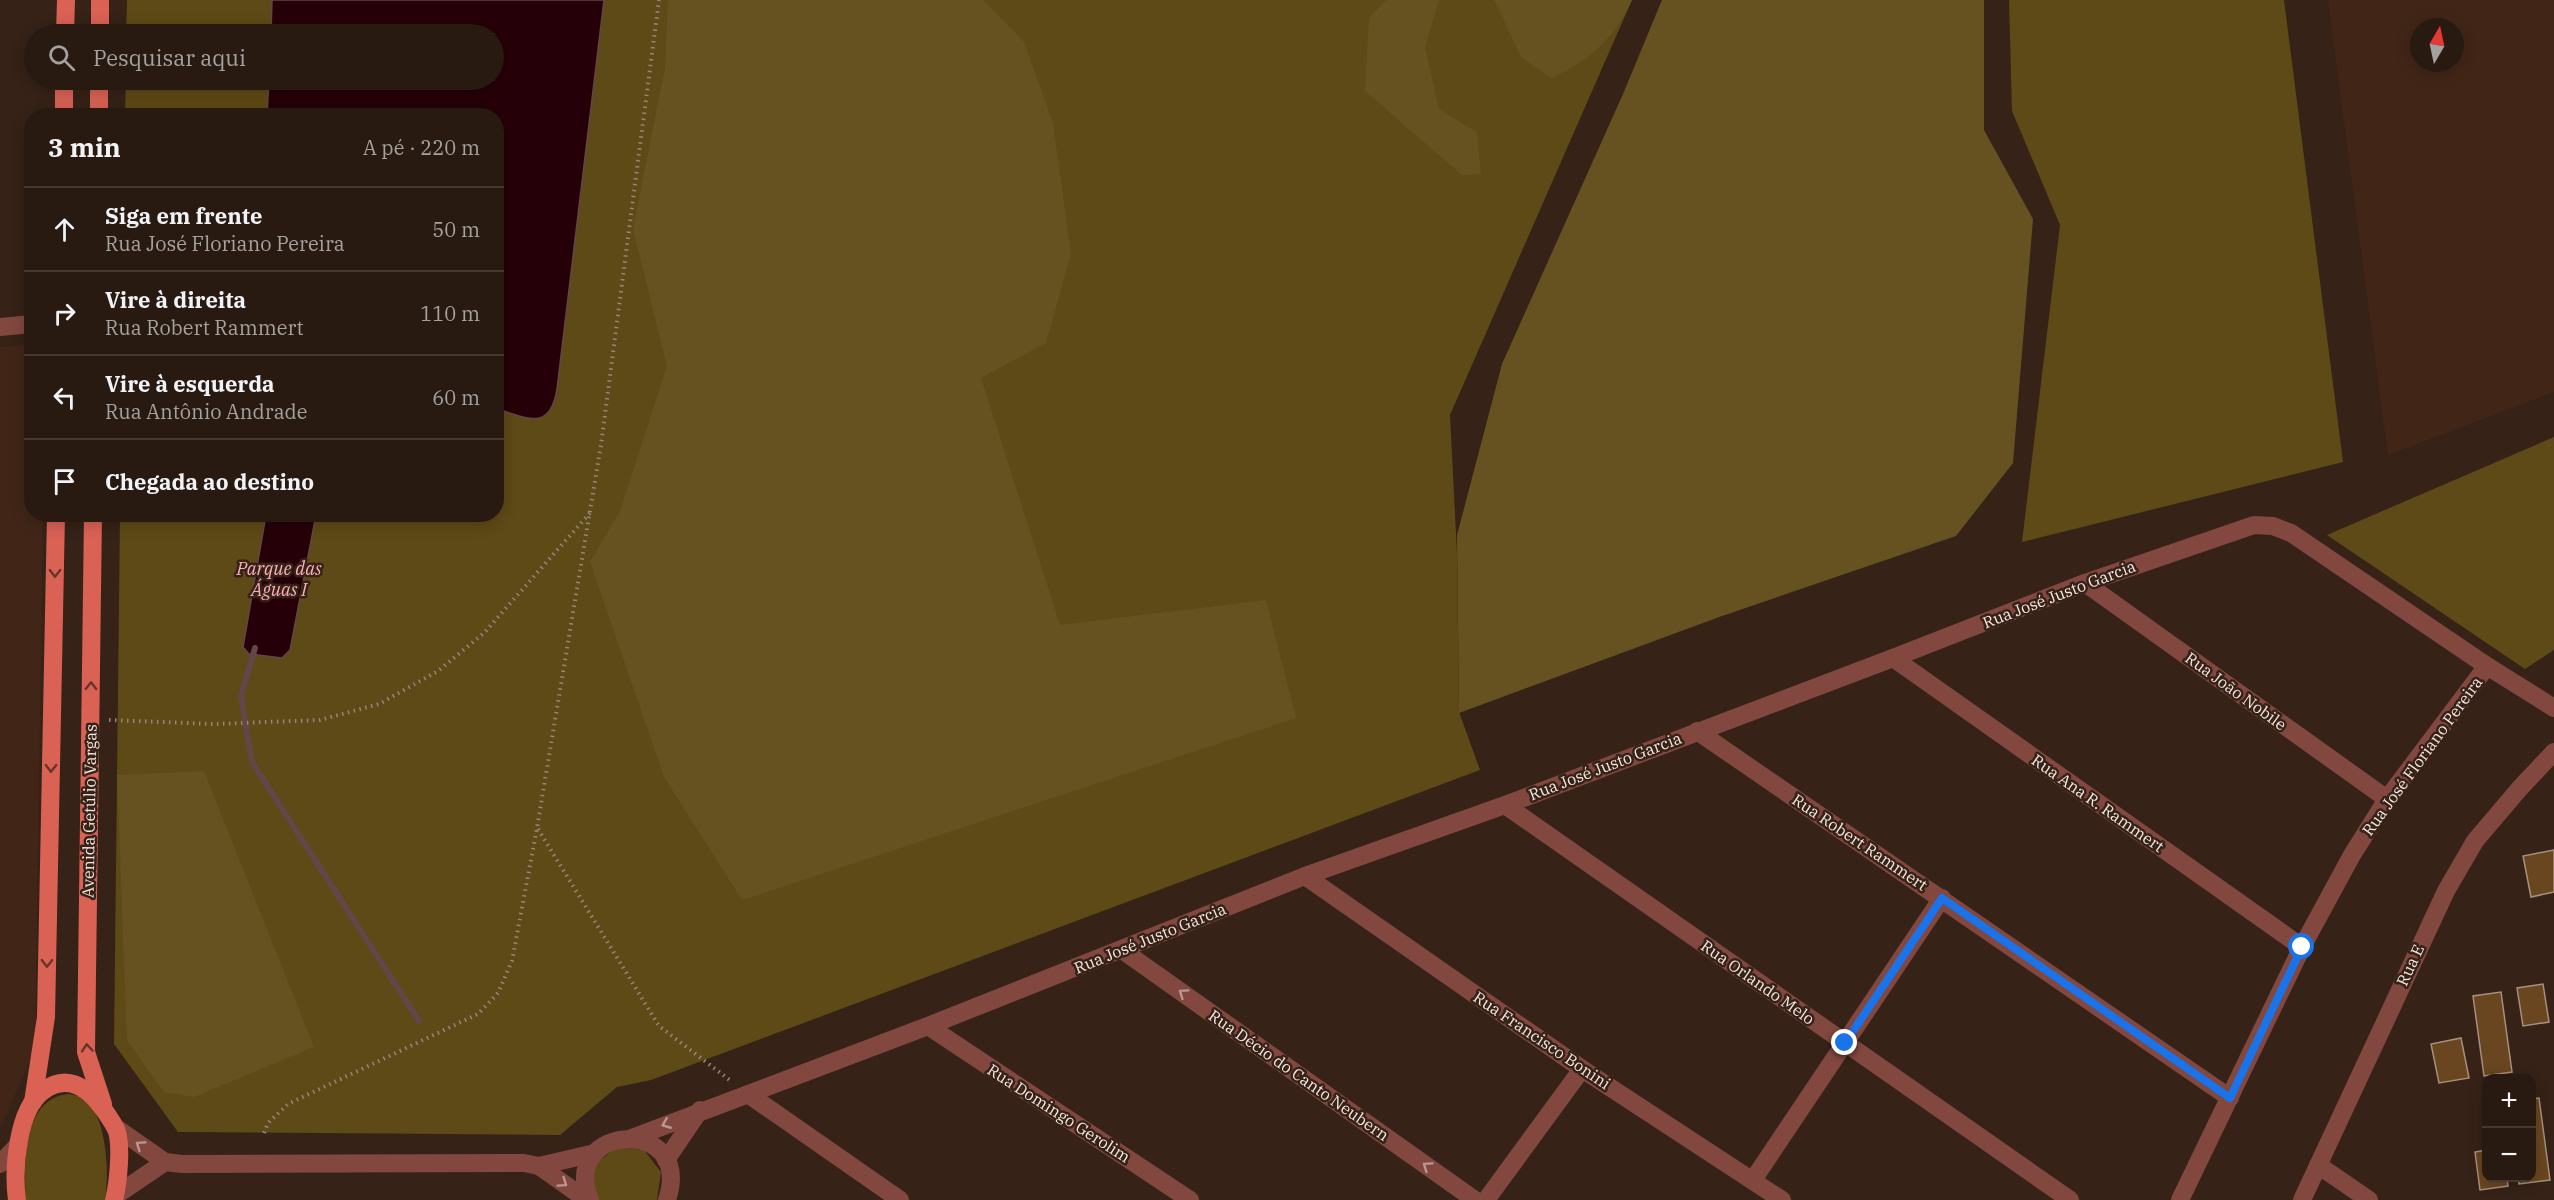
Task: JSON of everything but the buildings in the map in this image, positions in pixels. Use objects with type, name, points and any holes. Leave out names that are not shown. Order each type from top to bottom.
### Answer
[{"type":"main road","points":[[65,24],[66,0]]},
{"type":"main road","points":[[100,0],[100,24]]},
{"type":"main road","points":[[64,90],[64,108]]},
{"type":"main road","points":[[99,90],[99,108]]},
{"type":"main road","points":[[17,1200],[19,1144],[24,1122],[33,1102],[46,1017],[56,522]]},
{"type":"main road","name":"Avenida Getúlio Vargas","points":[[93,522],[86,1052],[103,1104],[115,1127]]},
{"type":"main road","points":[[33,1102],[44,1090],[64,1084],[88,1090],[103,1104]]},
{"type":"main road","points":[[115,1127],[119,1158],[115,1198]]},
{"type":"street","points":[[0,327],[24,325]]},
{"type":"street","name":"Rua José Justo Garcia","points":[[539,1166],[595,1153],[605,1144],[618,1139],[632,1138],[700,1110],[928,1026],[1305,876],[1505,805],[2085,583],[2254,525],[2273,526],[2291,533],[2487,666],[2554,708]]},
{"type":"street","name":"Rua João Nobile","points":[[2085,583],[2387,800]]},
{"type":"street","name":"Rua Ana R. Rammert","points":[[1893,658],[2302,947]]},
{"type":"street","name":"Rua José Floriano Pereira","points":[[2180,1200],[2302,947],[2387,800],[2487,666]]},
{"type":"street","name":"Rua Robert Rammert","points":[[1697,731],[2230,1098]]},
{"type":"street","name":"Rua E","points":[[2302,1200],[2446,891],[2475,841],[2554,752]]},
{"type":"street","name":"Rua Orlando Melo","points":[[1505,805],[2070,1200]]},
{"type":"street","name":"Rua Francisco Bonini","points":[[1305,876],[1582,1069],[1782,1200]]},
{"type":"street","points":[[1752,1180],[1942,898]]},
{"type":"street","name":"Rua Décio do Canto Neubern","points":[[1122,950],[1475,1200]]},
{"type":"street","name":"Rua Domingo Gerolim","points":[[928,1026],[1190,1200]]},
{"type":"street","points":[[1486,1200],[1582,1069]]},
{"type":"street","points":[[748,1094],[900,1200]]},
{"type":"street","points":[[666,1160],[700,1110]]},
{"type":"street","points":[[115,1127],[165,1162],[182,1164],[524,1163],[539,1166],[588,1200]]},
{"type":"street","points":[[632,1138],[645,1141],[657,1149],[666,1160],[671,1173],[671,1187],[667,1200]]},
{"type":"street","points":[[0,1164],[19,1144]]},
{"type":"street","points":[[588,1200],[585,1178],[588,1165],[595,1153]]},
{"type":"street","points":[[115,1198],[165,1162]]},
{"type":"street","points":[[2318,1165],[2369,1200]]},
{"type":"path","points":[[264,1133],[268,1123],[288,1104],[478,1014],[498,993],[512,961],[537,828],[590,513],[659,0]]},
{"type":"path","points":[[90,719],[214,724],[320,720],[379,704],[438,671],[484,633],[590,513]]},
{"type":"path","points":[[537,828],[659,1026],[748,1094]]},
{"type":"shaded area","points":[[127,0],[1632,0],[1450,415],[1457,554],[1459,712],[1480,770],[651,1080],[617,1087],[560,1135],[178,1132],[114,1044],[120,522],[504,522],[504,108],[125,108],[126,90],[504,90],[504,24],[126,24]]},
{"type":"shaded area","points":[[668,0],[983,0],[1024,42],[1053,123],[1071,254],[1046,343],[981,378],[1060,625],[1266,600],[1296,718],[742,900],[664,777],[590,562],[620,511],[667,366],[633,229],[665,68]]},
{"type":"shaded area","points":[[1386,0],[1439,0],[1425,48],[1439,109],[1477,132],[1481,174],[1462,175],[1365,91],[1369,18]]},
{"type":"shaded area","points":[[1494,0],[1632,0],[1617,26],[1599,47],[1577,64],[1551,78],[1521,57]]},
{"type":"shaded area","points":[[1662,0],[1984,0],[1984,130],[2033,219],[2013,463],[1956,536],[1722,616],[1459,713],[1457,535],[1502,364],[1623,94]]},
{"type":"shaded area","points":[[2009,0],[2284,0],[2343,462],[2022,542],[2060,225],[2012,111]]},
{"type":"shaded area","points":[[2328,0],[2554,0],[2554,392],[2388,455]]},
{"type":"shaded area","points":[[24,345],[24,522],[43,522],[35,1049],[0,1129],[0,347]]},
{"type":"shaded area","points":[[2554,437],[2554,650],[2525,669],[2327,535]]},
{"type":"shaded area","points":[[204,771],[314,1047],[194,1097],[164,1092],[127,1040],[117,775]]},
{"type":"shaded area","points":[[68,1094],[82,1097],[90,1105],[102,1130],[107,1160],[105,1200],[26,1200],[26,1152],[34,1120],[42,1108],[53,1099]]},
{"type":"shaded area","points":[[617,1147],[644,1150],[661,1172],[657,1200],[599,1200],[592,1191],[595,1164]]},
{"type":"water","points":[[272,0],[604,0],[557,389],[554,403],[543,417],[527,418],[504,411],[504,108],[267,108],[268,90],[504,90],[504,24],[271,24]]},
{"type":"water","name":"Parque das Águas I","points":[[265,522],[315,522],[290,650],[282,658],[249,654],[243,647]]},
{"type":"waterway","points":[[255,648],[241,696],[252,762],[419,1021]]},
{"type":"route","points":[[1845,1043],[1942,898],[2230,1098],[2302,947]]}]
